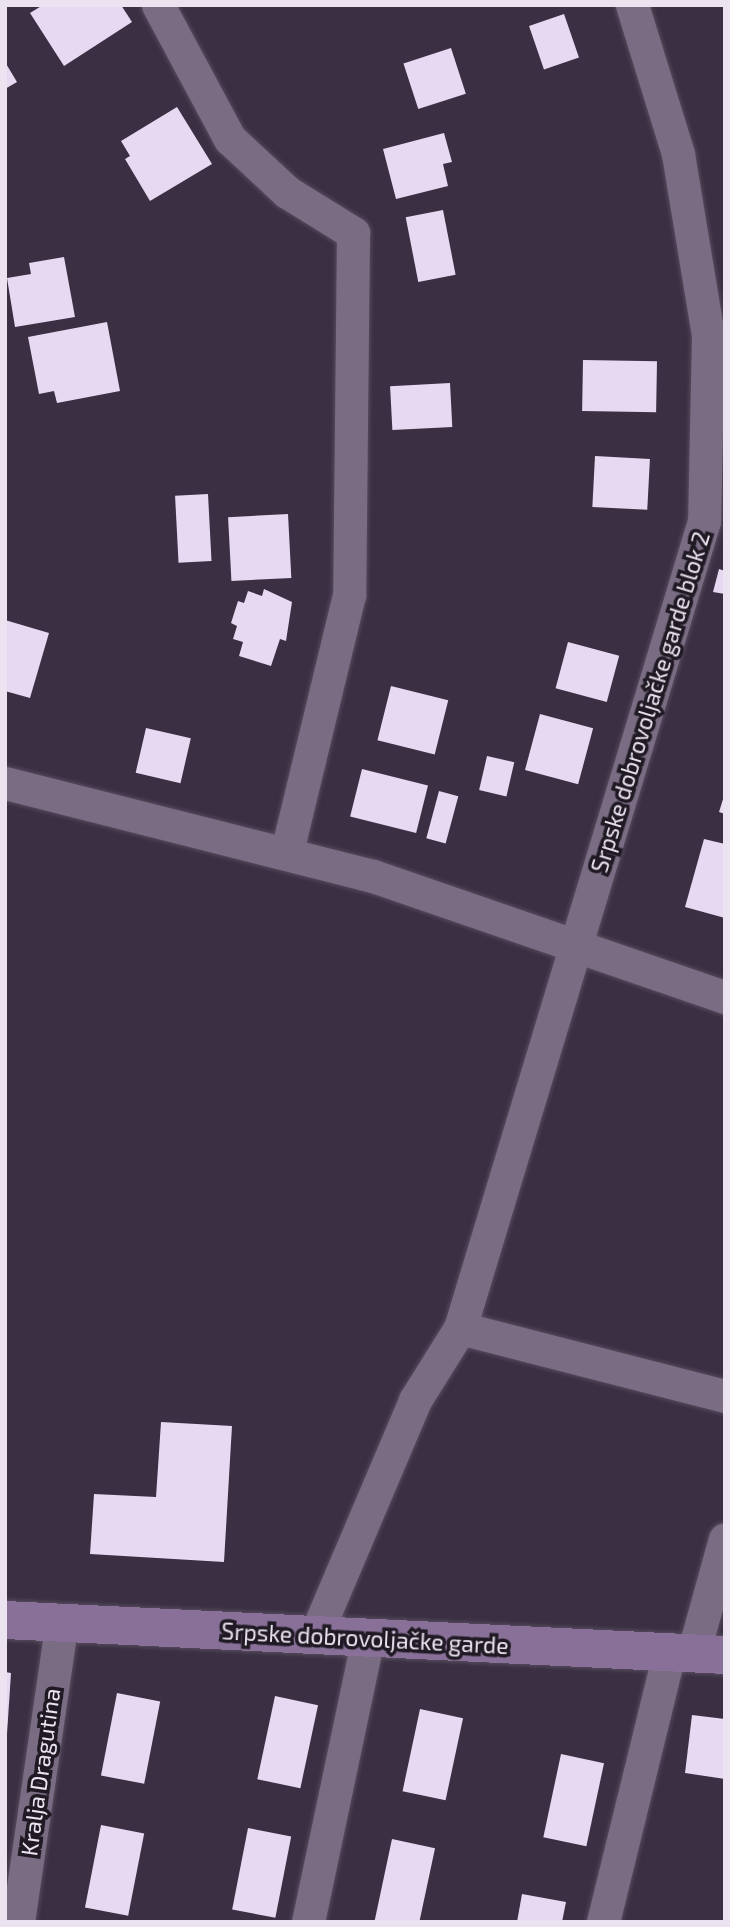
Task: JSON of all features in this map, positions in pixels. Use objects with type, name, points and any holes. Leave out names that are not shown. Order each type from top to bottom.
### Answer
[{"type":"main road","name":"Srpske dobrovoljačke garde","points":[[5,1620],[695,1654]]},
{"type":"street","points":[[158,5],[230,139],[287,192],[353,233],[349,595],[287,852]]},
{"type":"street","name":"Srpske dobrovoljačke garde blok 2","points":[[315,1636],[415,1400],[460,1328],[704,521],[708,335],[678,154],[632,5]]},
{"type":"street","points":[[5,783],[287,852],[578,944],[725,997]]},
{"type":"street","points":[[460,1328],[725,1396]]},
{"type":"street","points":[[603,1922],[695,1654],[725,1539]]},
{"type":"street","name":"Kralja Dragutina","points":[[18,1922],[62,1622]]},
{"type":"street","points":[[307,1922],[368,1638]]},
{"type":"building","points":[[43,5],[121,5],[132,22],[64,66],[30,13]]},
{"type":"building","points":[[564,14],[579,57],[544,70],[529,26]]},
{"type":"building","points":[[451,48],[466,94],[418,109],[403,63]]},
{"type":"building","points":[[5,62],[17,82],[5,89]]},
{"type":"building","points":[[177,107],[212,164],[150,201],[125,159],[130,156],[121,141]]},
{"type":"building","points":[[444,133],[452,162],[443,164],[448,186],[396,199],[383,149]]},
{"type":"building","points":[[443,210],[456,275],[418,282],[406,217]]},
{"type":"building","points":[[64,257],[75,317],[15,327],[7,278],[31,274],[29,263]]},
{"type":"building","points":[[107,322],[120,391],[57,403],[54,391],[39,394],[28,337]]},
{"type":"building","points":[[583,360],[657,361],[656,412],[582,411]]},
{"type":"building","points":[[450,383],[452,427],[392,430],[390,386]]},
{"type":"building","points":[[595,456],[650,459],[647,510],[592,507]]},
{"type":"building","points":[[208,494],[212,561],[179,563],[175,496]]},
{"type":"building","points":[[288,514],[291,578],[231,581],[228,517]]},
{"type":"building","points":[[719,569],[725,571],[725,594],[713,592]]},
{"type":"building","points":[[264,589],[292,602],[286,641],[280,639],[271,666],[239,656],[243,642],[233,639],[237,626],[231,623],[238,601],[244,603],[248,591],[262,596]]},
{"type":"building","points":[[5,620],[49,633],[30,698],[5,691]]},
{"type":"building","points":[[568,642],[619,656],[607,702],[556,688]]},
{"type":"building","points":[[391,686],[448,700],[435,755],[377,740]]},
{"type":"building","points":[[540,714],[593,728],[578,784],[525,770]]},
{"type":"building","points":[[146,728],[191,738],[180,783],[136,773]]},
{"type":"building","points":[[487,756],[514,762],[506,796],[479,790]]},
{"type":"building","points":[[362,769],[428,785],[416,833],[350,817]]},
{"type":"building","points":[[439,791],[458,796],[446,844],[426,838]]},
{"type":"building","points":[[725,796],[725,814],[719,812]]},
{"type":"building","points":[[704,839],[725,844],[725,918],[685,907]]},
{"type":"building","points":[[161,1422],[232,1426],[224,1562],[90,1554],[94,1494],[156,1497]]},
{"type":"building","points":[[5,1672],[11,1673],[7,1734],[5,1734]]},
{"type":"building","points":[[117,1693],[160,1701],[144,1784],[101,1775]]},
{"type":"building","points":[[275,1696],[318,1705],[300,1788],[257,1779]]},
{"type":"building","points":[[420,1709],[463,1718],[446,1800],[403,1791]]},
{"type":"building","points":[[692,1715],[725,1719],[725,1779],[685,1773]]},
{"type":"building","points":[[561,1754],[604,1763],[586,1846],[543,1837]]},
{"type":"building","points":[[101,1825],[144,1833],[128,1916],[85,1907]]},
{"type":"building","points":[[248,1828],[291,1836],[275,1918],[232,1909]]},
{"type":"building","points":[[392,1839],[435,1848],[419,1922],[375,1921]]},
{"type":"building","points":[[522,1894],[566,1902],[562,1922],[517,1922]]}]
